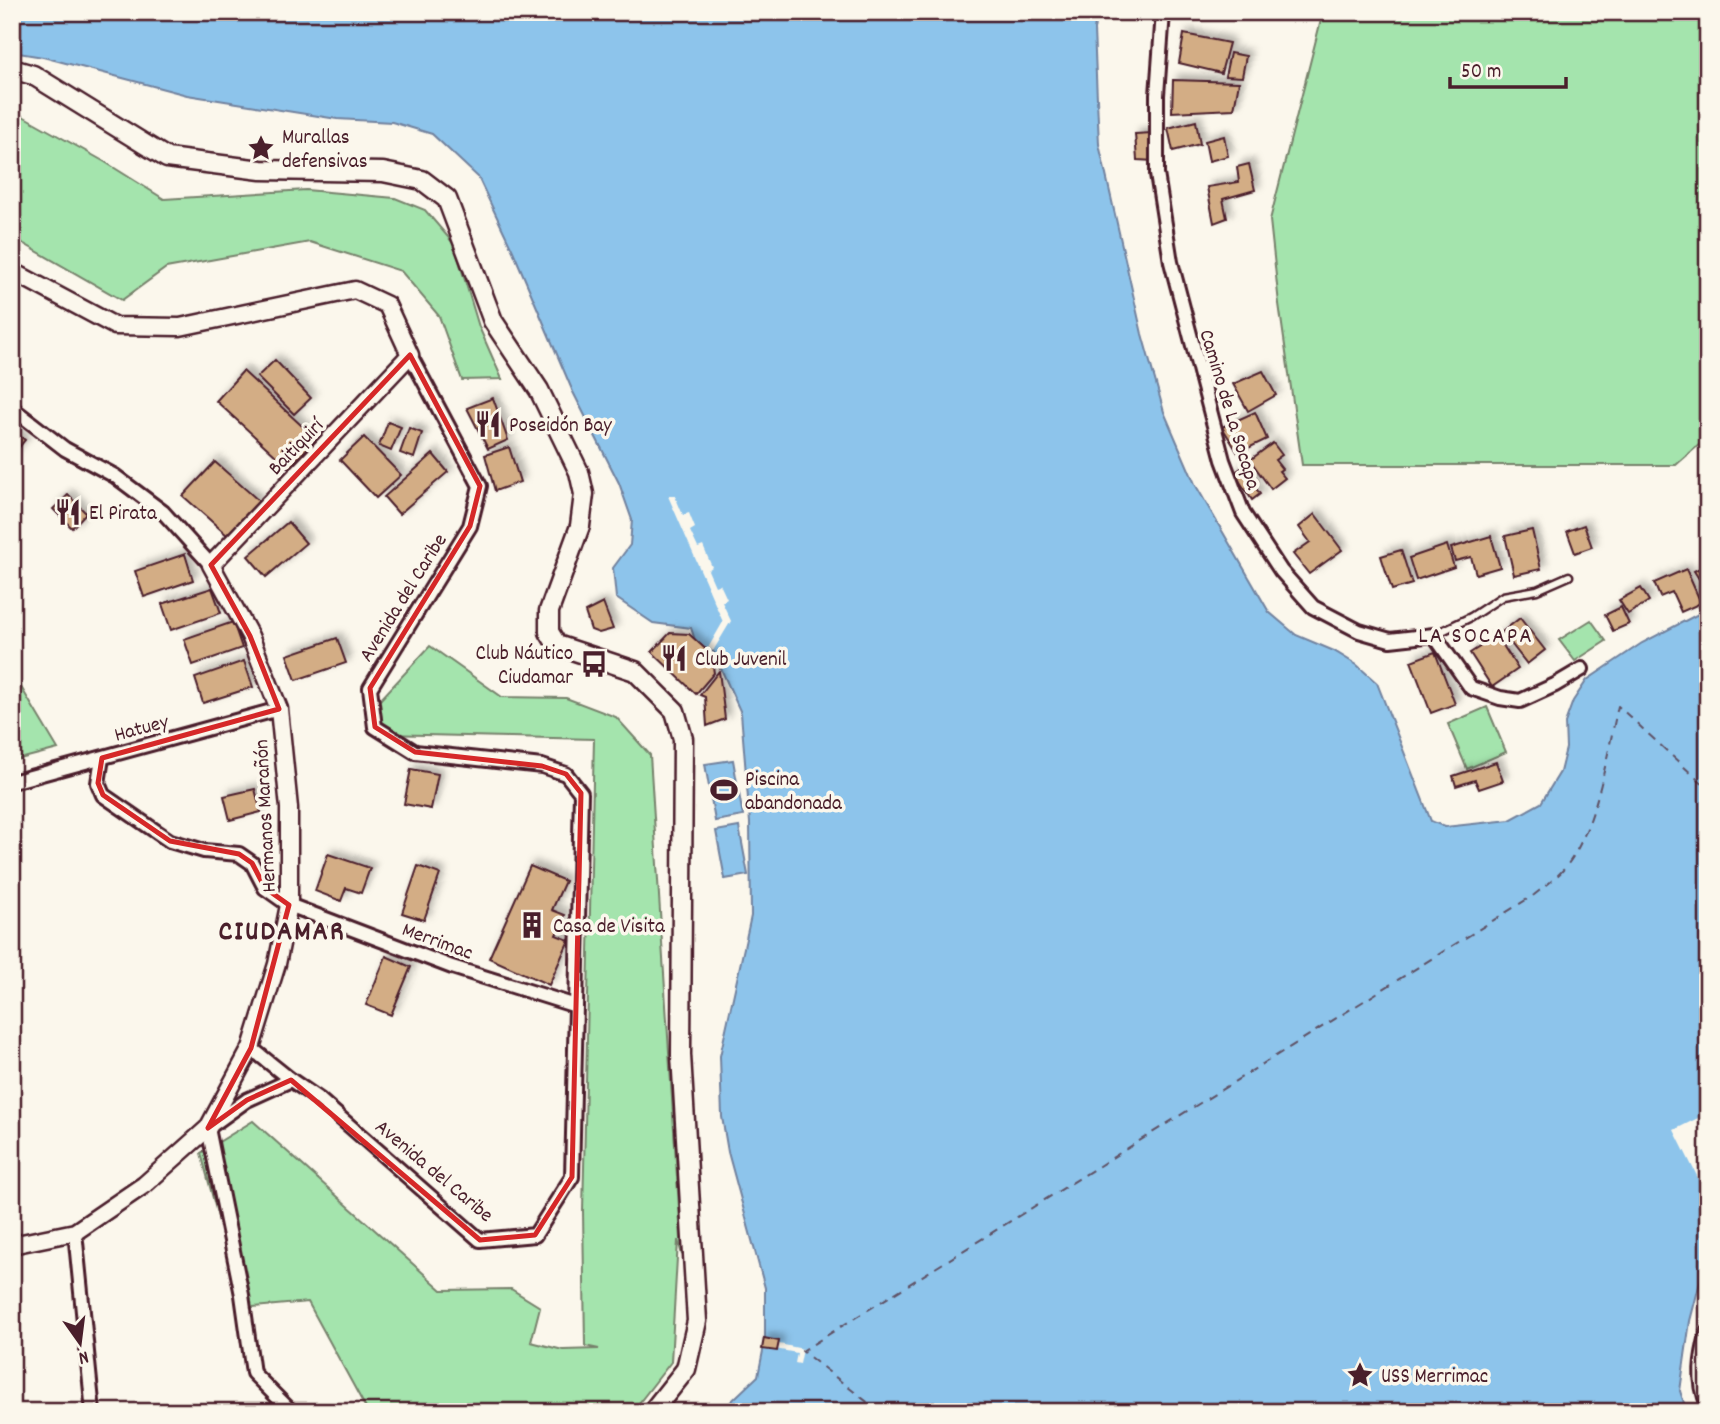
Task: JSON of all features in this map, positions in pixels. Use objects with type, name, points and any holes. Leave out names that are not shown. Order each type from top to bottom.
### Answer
[{"type":"main road","points":[[12,69],[33,75],[167,159],[261,170],[383,172],[422,180],[447,198],[494,321],[539,390],[579,472],[584,494],[580,526],[549,611],[549,632],[557,645],[635,671],[675,711],[683,739],[681,1055],[697,1321],[686,1369],[652,1412]]},
{"type":"street","name":"Camino de La Socapa","points":[[1163,12],[1157,95],[1157,174],[1171,262],[1223,460],[1243,513],[1281,571],[1313,607],[1359,631],[1390,640],[1434,635]]},
{"type":"street","name":"Avenida del Caribe","points":[[12,271],[115,326],[180,327],[355,290],[387,305],[410,355],[480,486],[470,526],[370,688],[375,727],[415,752],[542,766],[566,774],[581,793],[572,1177],[535,1235],[480,1240],[320,1100],[251,1048]]},
{"type":"street","name":"Baitiquirí","points":[[211,565],[410,355]]},
{"type":"street","name":"Hermanos Marañón","points":[[12,408],[65,449],[115,475],[163,512],[211,565],[250,636],[279,709],[289,808],[289,905],[277,964],[251,1048],[208,1128],[144,1185],[75,1232],[12,1245]]},
{"type":"street","points":[[1434,635],[1471,688],[1500,698],[1520,701],[1582,669]]},
{"type":"street","name":"Hatuey","points":[[12,782],[279,709]]},
{"type":"street","name":"Merrimac","points":[[102,758],[98,783],[103,795],[170,841],[204,851],[239,855],[253,863],[265,888],[289,905],[452,967],[576,1006]]},
{"type":"street","points":[[291,1080],[247,1100],[208,1128],[242,1295],[253,1373],[292,1412]]},
{"type":"street","points":[[75,1232],[93,1412]]},
{"type":"street","points":[[1708,1332],[1700,1360],[1703,1394],[1708,1405]]},
{"type":"lane","points":[[1434,635],[1471,617],[1503,596],[1536,590],[1569,576]]},
{"type":"highlighted area","points":[[410,355],[480,486],[470,526],[370,688],[375,727],[415,752],[542,766],[566,774],[581,793],[572,1177],[535,1235],[480,1240],[291,1080],[247,1100],[208,1128],[251,1048],[289,905],[265,888],[252,863],[239,854],[170,841],[103,795],[98,783],[102,758],[279,709],[250,636],[211,565]]},
{"type":"green space","points":[[1323,12],[1708,12],[1708,437],[1676,465],[1302,465],[1270,220]]},
{"type":"green space","points":[[12,110],[105,162],[164,199],[306,190],[395,198],[425,210],[454,244],[479,327],[502,379],[462,380],[439,316],[401,271],[310,242],[166,268],[122,300],[12,237]]},
{"type":"green space","points":[[1591,620],[1606,641],[1575,661],[1559,640]]},
{"type":"green space","points":[[430,646],[502,697],[566,698],[616,717],[650,755],[682,1255],[678,1240],[671,1362],[632,1412],[368,1412],[308,1302],[242,1308],[201,1153],[253,1121],[442,1290],[511,1289],[540,1307],[531,1342],[563,1350],[599,1349],[585,1346],[583,1211],[594,739],[384,734],[379,701]]},
{"type":"green space","points":[[12,672],[58,749],[12,761]]},
{"type":"green space","points":[[1487,707],[1506,752],[1467,769],[1448,724]]},
{"type":"water","points":[[12,12],[1097,12],[1094,30],[1099,144],[1142,334],[1164,412],[1195,484],[1269,612],[1296,635],[1334,651],[1357,665],[1377,683],[1431,821],[1445,827],[1510,820],[1541,803],[1560,772],[1566,748],[1565,723],[1573,701],[1587,680],[1642,643],[1708,609],[1708,1251],[1690,1321],[1680,1391],[1687,1412],[720,1412],[758,1376],[765,1341],[765,1288],[728,1152],[722,1117],[720,1056],[751,916],[750,823],[741,713],[713,651],[697,646],[691,628],[653,623],[616,598],[613,568],[630,545],[632,520],[619,483],[573,392],[513,251],[478,177],[432,134],[392,122],[337,119],[187,95],[43,57],[12,52]]},
{"type":"water","name":"Piscina abandonada","points":[[733,760],[743,816],[715,821],[705,764]]},
{"type":"water","name":"Piscina abandonada","points":[[739,827],[748,875],[725,879],[716,831]]},
{"type":"pier","points":[[668,496],[675,496],[683,515],[689,513],[695,528],[690,531],[698,548],[703,546],[712,567],[708,570],[715,586],[720,584],[727,599],[722,602],[731,621],[713,651],[708,648],[723,622]]},
{"type":"pier","points":[[1708,1113],[1708,1176],[1699,1180],[1674,1130]]},
{"type":"pier","points":[[765,1341],[803,1349],[800,1364],[795,1363],[797,1353],[764,1347]]},
{"type":"building","points":[[1219,12],[1236,12],[1234,18],[1218,17]]},
{"type":"building","points":[[1184,34],[1229,43],[1221,73],[1179,63]]},
{"type":"building","points":[[1230,53],[1246,56],[1242,77],[1225,76]]},
{"type":"building","points":[[1173,80],[1239,82],[1234,109],[1172,112]]},
{"type":"building","points":[[1196,121],[1200,144],[1173,151],[1168,128]]},
{"type":"building","points":[[1152,133],[1154,161],[1137,160],[1135,134]]},
{"type":"building","points":[[1224,136],[1228,156],[1209,161],[1205,141]]},
{"type":"building","points":[[1249,164],[1255,190],[1223,199],[1227,218],[1214,223],[1207,187],[1239,182],[1237,167]]},
{"type":"building","points":[[275,360],[311,398],[294,414],[257,377]]},
{"type":"building","points":[[243,371],[316,439],[289,468],[216,401]]},
{"type":"building","points":[[1263,371],[1276,395],[1248,411],[1233,384]]},
{"type":"building","name":"Poseidón Bay","points":[[493,398],[508,440],[488,449],[467,408]]},
{"type":"building","points":[[1255,412],[1267,439],[1238,453],[1222,427]]},
{"type":"building","points":[[388,422],[401,427],[391,451],[379,446]]},
{"type":"building","points":[[409,428],[422,433],[414,458],[400,453]]},
{"type":"building","points":[[12,430],[25,440],[12,456]]},
{"type":"building","points":[[364,437],[401,475],[376,498],[340,460]]},
{"type":"building","points":[[1273,443],[1282,455],[1275,460],[1285,478],[1271,489],[1250,460]]},
{"type":"building","points":[[509,447],[520,482],[495,491],[485,455]]},
{"type":"building","points":[[433,454],[448,472],[399,514],[384,497]]},
{"type":"building","points":[[215,462],[259,501],[228,536],[183,496]]},
{"type":"building","points":[[1247,464],[1258,481],[1253,484],[1260,494],[1252,500],[1234,473]]},
{"type":"building","points":[[68,495],[86,513],[72,528],[53,509]]},
{"type":"building","points":[[1315,514],[1342,550],[1309,574],[1293,554],[1310,542],[1299,527]]},
{"type":"building","points":[[288,522],[306,543],[266,577],[248,556]]},
{"type":"building","points":[[1584,525],[1592,547],[1575,553],[1567,531]]},
{"type":"building","points":[[1532,530],[1541,569],[1514,575],[1505,536]]},
{"type":"building","points":[[1491,536],[1500,567],[1476,574],[1471,557],[1455,561],[1451,548]]},
{"type":"building","points":[[1447,545],[1454,567],[1416,580],[1409,558]]},
{"type":"building","points":[[1401,550],[1412,584],[1392,590],[1381,556]]},
{"type":"building","points":[[185,554],[193,580],[144,597],[135,571]]},
{"type":"building","points":[[1708,564],[1708,581],[1704,576],[1699,579],[1694,571]]},
{"type":"building","points":[[1686,569],[1701,603],[1681,612],[1672,592],[1660,597],[1654,583]]},
{"type":"building","points":[[212,588],[221,613],[171,630],[162,604]]},
{"type":"building","points":[[1641,588],[1649,601],[1628,614],[1619,600]]},
{"type":"building","points":[[603,603],[613,629],[599,633],[591,630],[585,612]]},
{"type":"building","points":[[1621,607],[1629,624],[1613,631],[1605,615]]},
{"type":"building","points":[[1520,618],[1545,650],[1527,664],[1502,632]]},
{"type":"building","points":[[233,622],[242,648],[193,665],[184,639]]},
{"type":"building","points":[[670,633],[689,634],[711,654],[714,673],[696,694],[652,652]]},
{"type":"building","points":[[1497,636],[1518,669],[1492,687],[1470,653]]},
{"type":"building","points":[[337,638],[346,663],[296,680],[287,655]]},
{"type":"building","points":[[1435,652],[1455,704],[1431,713],[1411,661]]},
{"type":"building","points":[[244,661],[253,687],[203,703],[195,678]]},
{"type":"building","points":[[719,671],[725,719],[707,726],[705,697],[700,695]]},
{"type":"building","points":[[1496,762],[1503,781],[1479,789],[1475,780],[1456,786],[1453,776]]},
{"type":"building","points":[[411,769],[438,774],[431,809],[404,804]]},
{"type":"building","points":[[255,789],[261,812],[230,820],[224,796]]},
{"type":"building","points":[[328,854],[370,868],[361,893],[346,888],[341,901],[315,891]]},
{"type":"building","points":[[418,866],[440,874],[424,920],[402,913]]},
{"type":"building","name":"Casa de Visita","points":[[530,866],[565,881],[552,910],[565,915],[556,935],[569,940],[549,985],[489,958]]},
{"type":"building","points":[[386,956],[411,967],[391,1015],[366,1005]]},
{"type":"building","points":[[764,1338],[779,1341],[777,1351],[762,1349]]},
{"type":"ferry route","points":[[880,1412],[802,1351],[1542,889],[1563,870],[1584,836],[1599,792],[1618,706],[1708,789]]},
{"type":"place","name":"Murallas defensivas","points":[[261,148]]},
{"type":"place","name":"Poseidón Bay","points":[[488,424]]},
{"type":"place","name":"El Pirata","points":[[68,512]]},
{"type":"place","name":"Club Juvenil","points":[[674,658]]},
{"type":"place","name":"Club Náutico Ciudamar","points":[[594,664]]},
{"type":"place","name":"Piscina abandonada","points":[[724,790]]},
{"type":"place","name":"Casa de Visita","points":[[532,925]]},
{"type":"place","name":"USS Merrimac","points":[[1360,1375]]},
{"type":"district","name":"LA SOCAPA","points":[[1476,634]]},
{"type":"district","name":"CIUDAMAR","points":[[282,929]]}]
